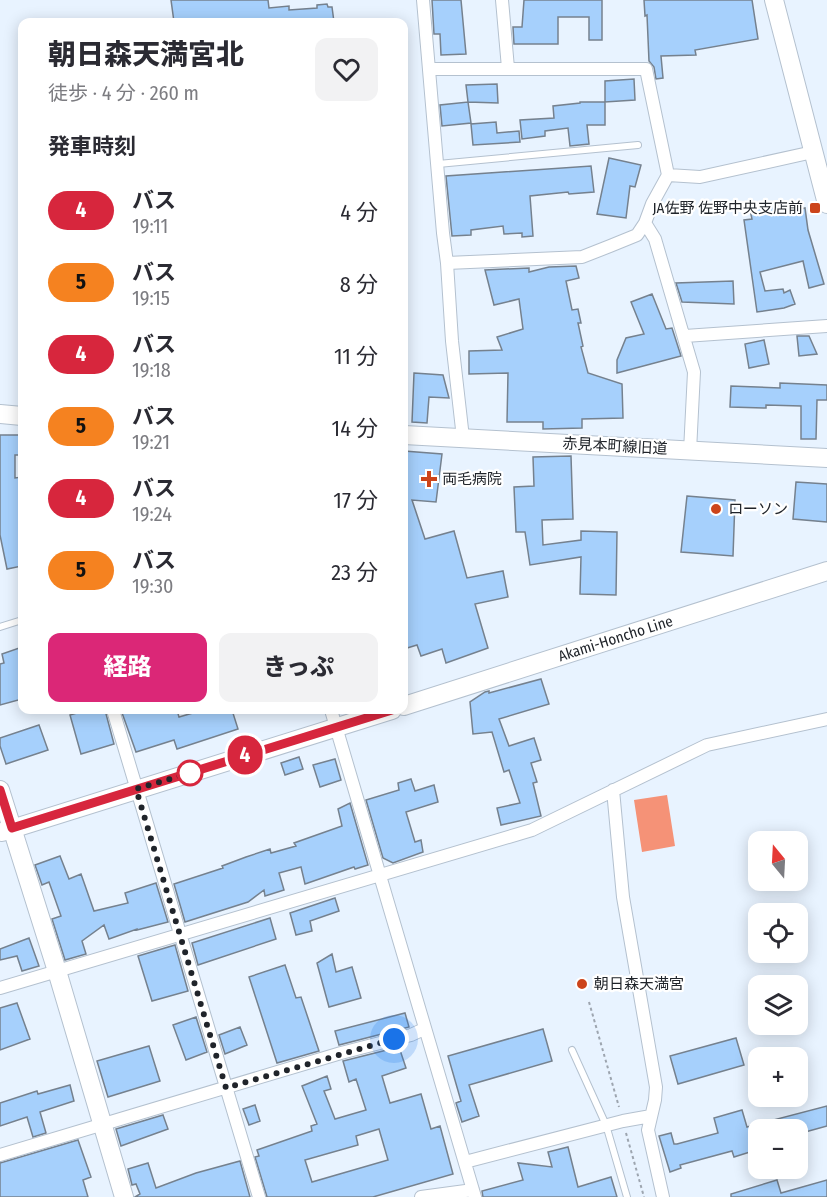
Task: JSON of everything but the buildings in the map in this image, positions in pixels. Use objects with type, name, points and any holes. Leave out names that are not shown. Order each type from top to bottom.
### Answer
[{"type":"street","points":[[423,0],[452,341],[463,438]]},
{"type":"street","points":[[502,0],[508,68]]},
{"type":"street","points":[[774,0],[827,204]]},
{"type":"street","points":[[430,69],[646,69],[668,175],[637,235],[582,256],[447,263]]},
{"type":"street","points":[[668,175],[700,177],[813,152]]},
{"type":"street","points":[[645,223],[655,240],[694,372],[690,451]]},
{"type":"street","points":[[685,336],[827,326]]},
{"type":"street","points":[[0,414],[18,416]]},
{"type":"street","name":"赤見本町線旧道","points":[[408,435],[827,458]]},
{"type":"street","name":"Akami-Honcho Line","points":[[408,705],[827,571]]},
{"type":"street","points":[[114,714],[259,1197]]},
{"type":"street","points":[[6,830],[136,789],[334,718],[363,714]]},
{"type":"street","points":[[334,718],[474,1193],[421,1197]]},
{"type":"street","points":[[0,988],[532,830],[707,745],[827,719]]},
{"type":"street","points":[[0,790],[6,830],[57,971],[124,1197]]},
{"type":"street","points":[[613,790],[623,897],[656,1087],[656,1100],[648,1130],[663,1197]]},
{"type":"street","points":[[0,1155],[341,1053],[411,1035],[424,1029]]},
{"type":"street","points":[[465,1162],[606,1125],[651,1116]]},
{"type":"lane","points":[[438,164],[638,145]]},
{"type":"lane","points":[[0,627],[18,621]]},
{"type":"lane","points":[[572,1050],[606,1125],[627,1197]]},
{"type":"path","points":[[589,1002],[644,1197]]},
{"type":"shaded area","points":[[667,795],[675,846],[642,852],[634,800]]},
{"type":"bus line","name":"4","points":[[0,790],[12,828],[379,714]]},
{"type":"place","name":"JA佐野 佐野中央支店前","points":[[815,208]]},
{"type":"place","name":"両毛病院","points":[[429,479]]},
{"type":"place","name":"ローソン","points":[[716,509]]},
{"type":"place","name":"朝日森天満宮","points":[[582,984]]},
{"type":"route","points":[[190,773],[136,789],[226,1088],[394,1039]]}]
